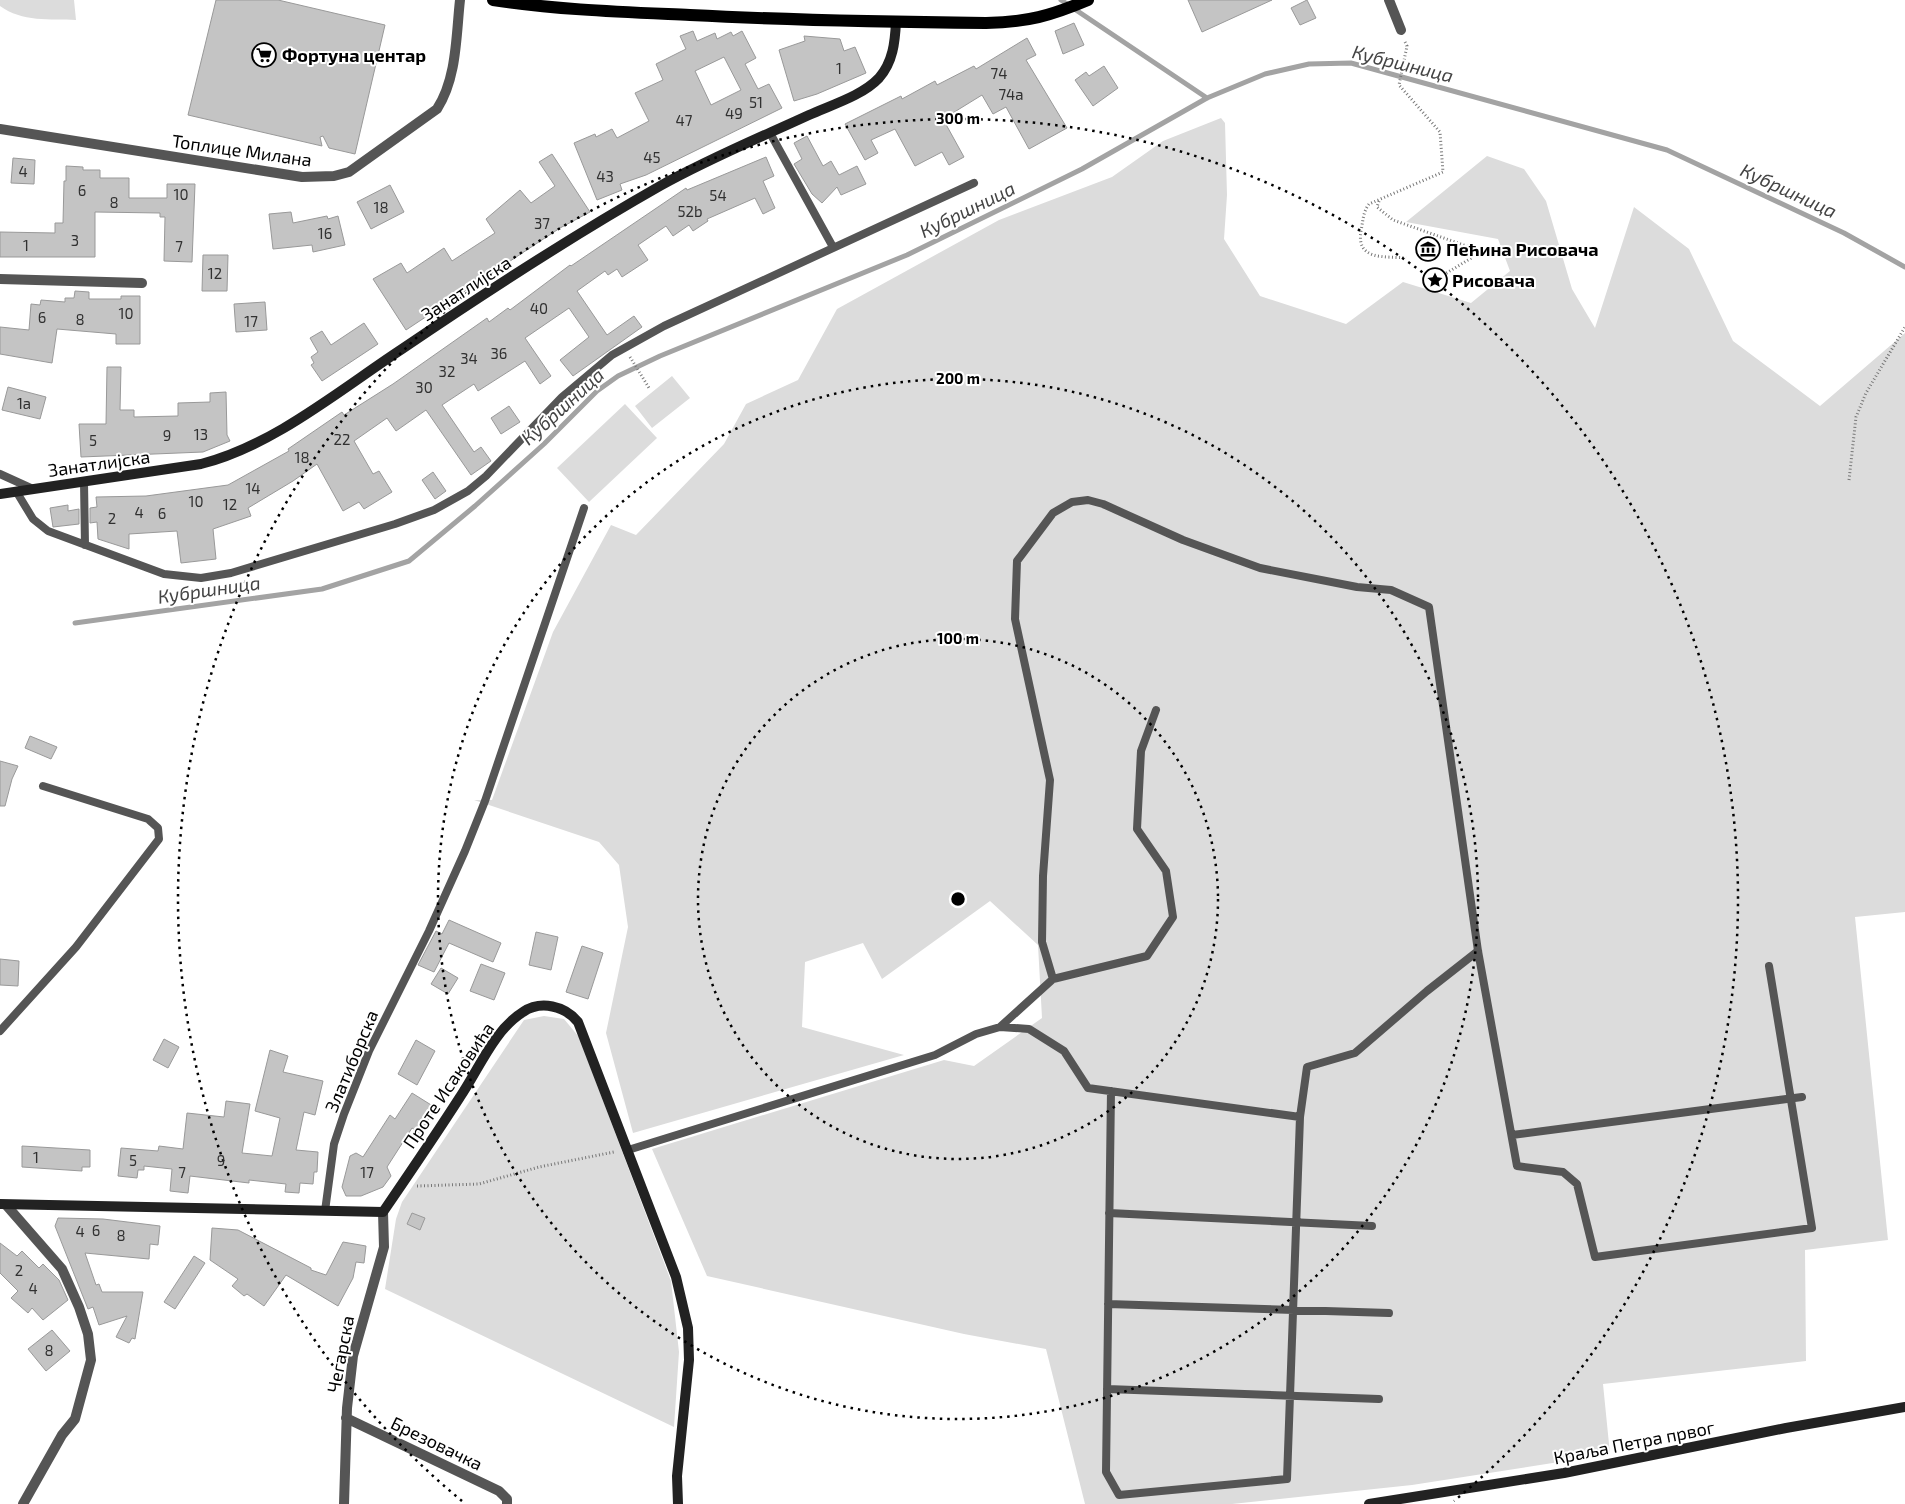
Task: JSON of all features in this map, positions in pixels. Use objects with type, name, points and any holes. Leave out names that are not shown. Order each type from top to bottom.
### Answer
[{"type":"main road","points":[[493,0],[533,6],[603,6],[896,22],[1008,22],[1052,15],[1088,0]]},
{"type":"street","name":"Топлице Милана","points":[[0,129],[302,178],[334,176],[362,165],[437,109],[444,98],[450,82],[460,0]]},
{"type":"street","points":[[1389,0],[1401,30]]},
{"type":"street","name":"Занатлијска","points":[[0,494],[202,464],[224,458],[252,446],[323,402],[534,262],[661,186],[868,88],[888,65],[893,52],[896,22]]},
{"type":"street","points":[[0,278],[142,283]]},
{"type":"street","name":"Проте Исаковића","points":[[383,1212],[501,1032],[524,1011],[542,1006],[556,1006],[574,1016],[578,1022],[676,1277],[688,1328],[689,1360],[677,1476],[678,1504]]},
{"type":"street","points":[[4,1205],[383,1212]]},
{"type":"street","points":[[4,1205],[62,1269],[80,1307],[88,1334],[91,1360],[75,1419],[62,1435],[23,1504]]},
{"type":"street","name":"Чегарска","points":[[344,1504],[346,1418],[353,1356],[384,1248],[383,1212]]},
{"type":"street","name":"Краља Петра првог","points":[[1369,1504],[1554,1474],[1905,1407]]},
{"type":"street","name":"Брезовачка","points":[[346,1418],[499,1491],[507,1499],[507,1504]]},
{"type":"lane","points":[[770,133],[833,247]]},
{"type":"lane","points":[[16,492],[30,515],[40,526],[164,574],[202,578],[231,573],[395,524],[434,510],[468,492],[486,476],[562,397],[612,354],[664,326],[974,183]]},
{"type":"lane","points":[[0,474],[33,489]]},
{"type":"lane","points":[[84,482],[86,545]]},
{"type":"lane","points":[[1053,979],[1042,942],[1043,876],[1050,780],[1015,619],[1017,561],[1053,512],[1072,502],[1088,500],[1103,504],[1183,540],[1260,568],[1357,587],[1391,590],[1429,607],[1478,951],[1517,1166],[1564,1172],[1577,1184],[1595,1257],[1812,1228],[1770,966]]},
{"type":"lane","name":"Златиборска","points":[[325,1211],[334,1144],[344,1114],[369,1051],[429,931],[485,801],[584,508]]},
{"type":"lane","points":[[1000,1027],[1053,979],[1147,956],[1173,917],[1166,871],[1137,829],[1141,751],[1156,710]]},
{"type":"lane","points":[[0,1030],[76,947],[159,839],[158,828],[148,819],[43,786]]},
{"type":"lane","points":[[1111,1091],[1106,1472],[1119,1495],[1287,1479],[1292,1395],[1300,1117],[1308,1067],[1355,1053],[1426,991],[1478,951]]},
{"type":"lane","points":[[628,1150],[936,1055],[976,1034],[1000,1027],[1030,1029],[1064,1051],[1088,1088],[1300,1117]]},
{"type":"lane","points":[[1512,1135],[1802,1097]]},
{"type":"lane","points":[[1109,1213],[1297,1224],[1372,1226]]},
{"type":"lane","points":[[1108,1304],[1389,1313]]},
{"type":"lane","points":[[1107,1389],[1379,1399]]},
{"type":"path","points":[[1406,258],[1372,255],[1362,247],[1360,240],[1364,210],[1369,204],[1443,172],[1440,132],[1399,85],[1407,46]]},
{"type":"path","points":[[1390,194],[1377,203],[1377,208],[1392,220],[1472,248],[1474,252],[1473,257],[1436,280]]},
{"type":"path","points":[[1849,480],[1856,417],[1866,393],[1905,327]]},
{"type":"path","points":[[630,357],[648,388]]},
{"type":"path","points":[[402,1185],[479,1184],[539,1167],[628,1150]]},
{"type":"shaded area","points":[[0,0],[74,0],[76,20],[36,19],[18,15],[0,6]]},
{"type":"shaded area","points":[[1221,118],[1225,123],[1227,195],[1224,239],[1260,296],[1346,324],[1403,282],[1471,303],[1510,271],[1498,239],[1406,222],[1487,156],[1524,169],[1546,201],[1572,289],[1595,328],[1634,207],[1689,249],[1733,341],[1820,406],[1905,333],[1905,912],[1855,917],[1888,1240],[1805,1250],[1806,1361],[1603,1384],[1610,1454],[1412,1485],[1232,1504],[1085,1504],[1046,1349],[964,1334],[707,1276],[652,1149],[944,1060],[974,1066],[1042,1018],[1038,945],[990,901],[882,979],[863,943],[805,962],[802,1027],[904,1055],[633,1133],[606,1033],[628,927],[619,865],[599,842],[474,800],[492,800],[553,632],[611,525],[636,535],[724,444],[746,404],[798,380],[837,309],[999,220],[1112,177],[1163,141]]},
{"type":"shaded area","points":[[672,376],[690,398],[652,428],[635,406]]},
{"type":"shaded area","points":[[625,404],[657,438],[589,502],[557,468]]},
{"type":"shaded area","points":[[544,1016],[564,1019],[579,1037],[671,1281],[679,1352],[674,1427],[385,1289],[396,1219],[402,1202],[524,1020]]},
{"type":"building","points":[[216,0],[278,0],[385,25],[355,154],[329,148],[323,136],[320,137],[322,146],[188,115]]},
{"type":"building","points":[[1188,0],[1272,0],[1202,32]]},
{"type":"building","points":[[1307,0],[1316,18],[1300,25],[1291,8]]},
{"type":"building","points":[[1074,23],[1084,45],[1063,54],[1055,31]]},
{"type":"building","points":[[693,31],[697,41],[715,33],[717,39],[731,32],[733,36],[742,31],[756,58],[745,64],[758,89],[769,84],[782,108],[646,175],[620,184],[622,190],[597,200],[574,143],[595,134],[596,137],[612,129],[617,138],[649,121],[635,93],[663,80],[656,64],[686,49],[680,36]],"holes":[[[724,57],[741,90],[711,105],[695,71]]]},
{"type":"building","points":[[804,36],[840,39],[844,51],[855,47],[866,73],[817,94],[794,101],[779,50],[805,41]]},
{"type":"building","points":[[1027,38],[1036,55],[1026,60],[1067,128],[1029,149],[1006,107],[993,114],[982,95],[943,119],[964,157],[949,165],[942,152],[915,166],[895,129],[871,140],[878,153],[865,160],[845,124],[901,96],[902,99],[935,81],[937,85],[974,66],[976,69]]},
{"type":"building","points":[[1104,66],[1118,88],[1093,106],[1075,80],[1086,72],[1089,76]]},
{"type":"building","points":[[807,136],[823,166],[831,161],[839,175],[857,166],[866,184],[841,195],[837,187],[822,203],[812,194],[794,164],[802,159],[794,143]]},
{"type":"building","points":[[552,154],[590,212],[560,228],[406,330],[373,279],[401,263],[407,273],[444,248],[452,261],[495,233],[486,219],[520,190],[531,203],[555,186],[539,162]]},
{"type":"building","points":[[766,157],[774,176],[763,181],[775,208],[763,214],[755,198],[707,219],[708,221],[693,231],[689,225],[673,236],[666,226],[638,245],[648,260],[622,277],[617,269],[608,275],[605,271],[577,291],[607,335],[634,316],[642,327],[573,376],[560,360],[589,337],[569,308],[525,338],[551,376],[540,384],[525,361],[478,391],[474,384],[442,405],[474,452],[481,447],[491,461],[471,475],[426,410],[396,431],[387,418],[354,441],[373,474],[379,471],[392,492],[364,509],[359,502],[343,511],[317,464],[248,508],[251,516],[213,529],[216,559],[181,563],[177,531],[129,534],[129,549],[98,539],[97,522],[90,523],[90,508],[97,507],[96,497],[146,496],[228,485],[289,451],[288,449],[342,412],[344,415],[393,384],[487,318],[489,322],[508,308],[510,310],[570,265],[686,188],[687,190]]},
{"type":"building","points":[[13,158],[35,160],[34,184],[11,183]]},
{"type":"building","points":[[66,166],[83,167],[83,170],[100,170],[100,178],[129,178],[129,198],[167,198],[167,184],[195,184],[192,262],[164,261],[165,217],[160,217],[160,213],[95,212],[95,257],[0,257],[0,232],[55,233],[55,223],[63,223]]},
{"type":"building","points":[[390,185],[404,212],[371,229],[357,202]]},
{"type":"building","points":[[291,212],[293,223],[327,216],[328,219],[338,216],[345,245],[313,252],[312,245],[273,249],[269,214]]},
{"type":"building","points":[[203,255],[228,255],[227,291],[202,291]]},
{"type":"building","points":[[75,291],[89,292],[89,299],[121,299],[121,296],[140,296],[140,344],[116,344],[116,334],[57,329],[52,363],[0,354],[0,327],[29,330],[31,304],[40,305],[41,300],[65,302],[65,298],[74,298]]},
{"type":"building","points":[[265,302],[267,330],[236,332],[234,304]]},
{"type":"building","points":[[364,323],[378,344],[322,381],[311,365],[314,363],[311,357],[318,352],[310,338],[322,331],[331,345]]},
{"type":"building","points":[[107,367],[121,367],[120,410],[134,410],[134,417],[178,416],[178,403],[210,402],[210,393],[226,392],[227,435],[230,441],[203,452],[81,457],[79,424],[106,424]]},
{"type":"building","points":[[8,387],[46,397],[40,419],[2,410]]},
{"type":"building","points":[[509,406],[520,422],[501,434],[491,418]]},
{"type":"building","points":[[433,472],[446,491],[435,499],[422,480]]},
{"type":"building","points":[[68,505],[68,511],[79,509],[79,524],[53,527],[50,508]]},
{"type":"building","points":[[30,736],[57,747],[51,759],[25,748]]},
{"type":"building","points":[[0,761],[18,766],[12,779],[5,806],[0,806]]},
{"type":"building","points":[[449,920],[501,943],[493,962],[449,943],[434,972],[418,965],[436,931],[442,934]]},
{"type":"building","points":[[536,932],[558,937],[551,970],[529,965]]},
{"type":"building","points":[[582,946],[603,953],[588,999],[566,992]]},
{"type":"building","points":[[0,959],[19,961],[18,986],[0,985]]},
{"type":"building","points":[[481,964],[505,973],[494,1000],[470,991]]},
{"type":"building","points":[[441,968],[458,978],[448,994],[431,984]]},
{"type":"building","points":[[164,1039],[179,1047],[168,1068],[153,1060]]},
{"type":"building","points":[[416,1040],[435,1051],[417,1085],[398,1074]]},
{"type":"building","points":[[270,1050],[288,1056],[283,1072],[323,1081],[315,1115],[304,1112],[296,1150],[318,1152],[317,1172],[314,1172],[313,1184],[300,1183],[299,1193],[285,1192],[286,1184],[249,1180],[249,1183],[190,1176],[188,1193],[170,1191],[172,1169],[144,1166],[144,1170],[138,1170],[137,1178],[118,1176],[121,1148],[158,1151],[159,1146],[183,1149],[187,1113],[224,1117],[226,1101],[250,1104],[242,1153],[272,1156],[280,1118],[255,1111]]},
{"type":"building","points":[[412,1093],[436,1108],[420,1133],[412,1128],[387,1167],[391,1176],[383,1187],[361,1196],[346,1196],[342,1187],[350,1156],[356,1153],[363,1157],[390,1115],[395,1119]]},
{"type":"building","points":[[22,1146],[90,1150],[90,1167],[82,1167],[82,1171],[22,1167]]},
{"type":"building","points":[[412,1213],[425,1218],[420,1230],[407,1224]]},
{"type":"building","points":[[58,1218],[103,1219],[160,1226],[158,1245],[150,1244],[149,1259],[85,1253],[96,1285],[99,1284],[102,1292],[143,1292],[135,1339],[132,1338],[129,1343],[116,1337],[127,1316],[99,1325],[93,1307],[88,1309],[55,1226]]},
{"type":"building","points":[[212,1228],[238,1230],[311,1268],[311,1270],[326,1275],[343,1242],[366,1246],[364,1263],[356,1262],[353,1278],[338,1306],[286,1275],[264,1306],[247,1294],[244,1296],[232,1286],[238,1279],[210,1260]]},
{"type":"building","points":[[0,1243],[17,1256],[22,1251],[39,1268],[43,1264],[59,1280],[68,1300],[43,1320],[32,1308],[28,1313],[11,1298],[18,1291],[0,1273]]},
{"type":"building","points":[[194,1256],[205,1263],[175,1309],[164,1302]]},
{"type":"building","points":[[52,1330],[70,1351],[46,1371],[28,1349]]},
{"type":"waterway","points":[[1061,0],[1207,98]]},
{"type":"waterway","name":"Кубршница","points":[[75,623],[322,589],[409,561],[475,506],[544,444],[597,391],[618,376],[660,356],[907,255],[1082,169],[1207,98],[1265,74],[1309,64],[1351,63],[1667,150],[1844,233],[1905,267]]},
{"type":"place","name":"Фортуна центар","points":[[264,55]]},
{"type":"place","name":"Пећина Рисовача","points":[[1428,249]]},
{"type":"place","name":"Рисовача","points":[[1435,280]]}]
